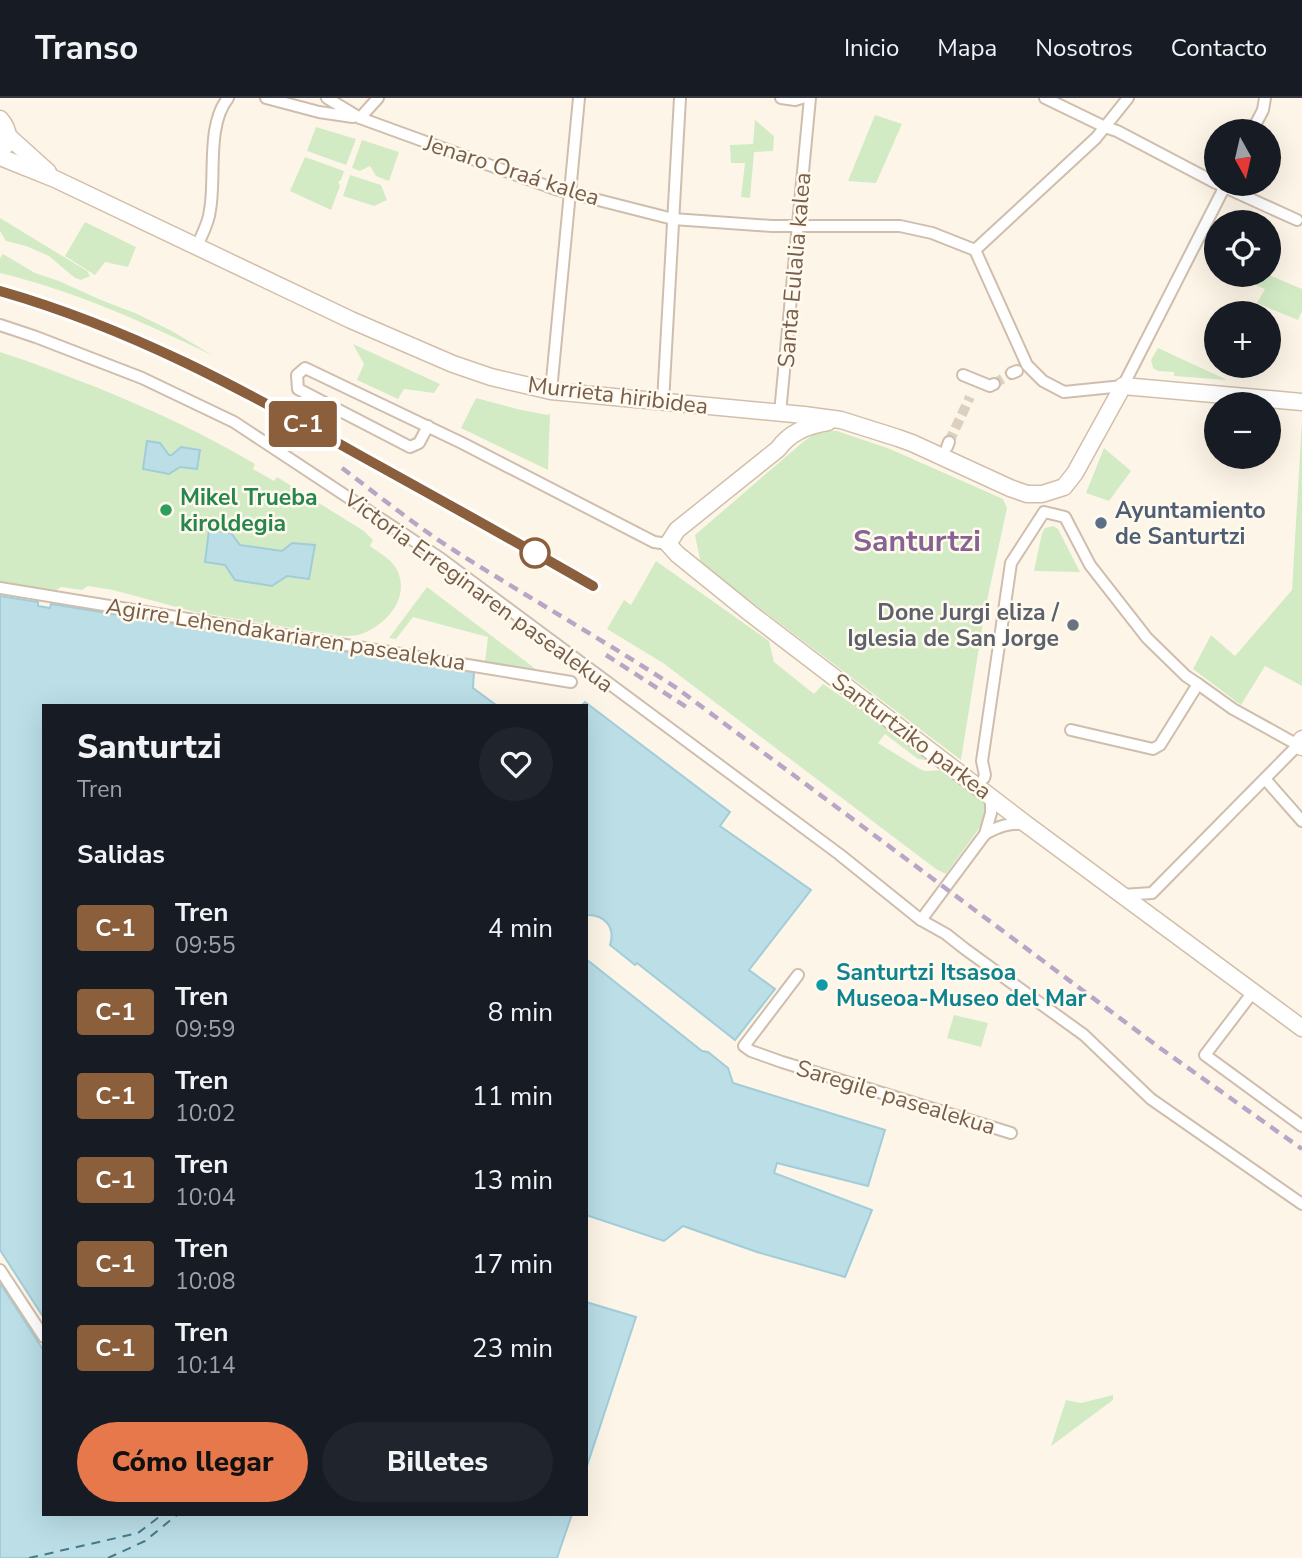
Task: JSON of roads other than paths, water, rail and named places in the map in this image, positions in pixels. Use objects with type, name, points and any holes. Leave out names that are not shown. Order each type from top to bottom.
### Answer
[{"type":"street","points":[[197,246],[210,213],[216,129],[220,111],[228,98]]},
{"type":"street","name":"Jenaro Oraá kalea","points":[[266,98],[318,112],[360,118]]},
{"type":"street","name":"Jenaro Oraá kalea","points":[[327,98],[360,118],[555,189],[673,219],[772,226],[900,226],[932,233],[975,250]]},
{"type":"street","points":[[360,118],[378,98]]},
{"type":"street","points":[[551,391],[579,98]]},
{"type":"street","points":[[663,402],[680,98]]},
{"type":"street","points":[[782,98],[802,98]]},
{"type":"street","name":"Santa Eulalia kalea","points":[[784,440],[785,424],[780,413],[810,98]]},
{"type":"street","points":[[1045,98],[1117,131],[1204,176]]},
{"type":"street","points":[[1128,98],[1076,157],[975,250],[1027,365],[1042,381],[1064,392],[1123,386],[1302,402]]},
{"type":"street","points":[[1263,110],[1265,98]]},
{"type":"street","points":[[1258,119],[1273,98]]},
{"type":"street","points":[[0,119],[8,136],[0,155]]},
{"type":"street","name":"Murrieta hiribidea","points":[[8,136],[55,179]]},
{"type":"street","name":"Murrieta hiribidea","points":[[0,155],[351,320],[453,364],[491,377],[551,391],[841,420],[912,443],[1027,494],[1042,494],[1064,486],[1075,473],[1123,386]]},
{"type":"street","points":[[1123,386],[1216,196]]},
{"type":"street","points":[[1245,196],[1297,220]]},
{"type":"street","name":"Victoria Erreginaren pasealekua","points":[[0,325],[142,378],[244,428],[440,558],[828,846],[921,920],[947,934],[1084,1035],[1151,1099],[1302,1204]]},
{"type":"street","name":"Santurtziko parkea","points":[[428,426],[419,443],[410,447],[298,389],[297,375],[305,368],[428,426],[645,538],[668,544],[750,613],[1026,824],[1302,1028]]},
{"type":"street","points":[[963,375],[990,386],[994,384]]},
{"type":"street","points":[[668,544],[677,530],[778,449],[784,440],[808,425],[841,420]]},
{"type":"street","points":[[984,778],[982,761],[1011,563],[1045,512],[1065,517],[1090,565],[1146,638],[1186,676],[1233,709],[1301,744],[1152,893],[1122,894]]},
{"type":"street","name":"Agirre Lehendakariaren pasealekua","points":[[0,588],[571,682]]},
{"type":"street","points":[[1071,730],[1153,749],[1160,745],[1198,684]]},
{"type":"street","points":[[1265,779],[1302,821]]},
{"type":"street","points":[[921,920],[985,834],[991,813],[991,796]]},
{"type":"street","points":[[985,834],[1010,823],[1026,824]]},
{"type":"street","name":"Saregile pasealekua","points":[[799,975],[744,1046],[782,1062],[1011,1133]]},
{"type":"street","points":[[1253,992],[1205,1055],[1302,1126]]},
{"type":"street","points":[[0,1270],[42,1334]]},
{"type":"water","points":[[147,441],[160,443],[169,455],[181,447],[200,450],[197,469],[180,467],[169,474],[143,469]]},
{"type":"water","points":[[209,530],[231,533],[240,545],[282,551],[292,543],[315,545],[309,579],[287,576],[272,586],[235,580],[225,565],[205,562]]},
{"type":"water","points":[[0,596],[38,602],[38,606],[50,608],[51,604],[474,672],[473,688],[495,704],[42,704],[42,1315],[0,1250]]},
{"type":"water","points":[[588,704],[730,812],[720,826],[811,890],[749,970],[775,989],[735,1040],[610,945],[610,927],[603,919],[588,915]]},
{"type":"water","points":[[588,961],[702,1051],[708,1052],[728,1068],[733,1083],[885,1130],[868,1186],[777,1163],[774,1173],[872,1210],[845,1277],[757,1252],[683,1226],[664,1241],[588,1216]]},
{"type":"water","points":[[0,1283],[42,1348],[42,1516],[571,1516],[557,1558],[0,1558]]},
{"type":"water","points":[[588,1303],[636,1317],[588,1463]]},
{"type":"tunnel","points":[[994,384],[1012,373]]},
{"type":"tunnel","points":[[949,442],[970,397]]},
{"type":"railway","points":[[0,291],[73,314],[160,349],[245,392],[425,491]]},
{"type":"railway","points":[[342,468],[455,551],[678,689],[1160,1048],[1302,1149]]},
{"type":"railway","points":[[606,655],[691,710]]},
{"type":"train","name":"C-1","points":[[0,291],[73,314],[193,365],[593,586]]},
{"type":"place","name":"Mikel Trueba kiroldegia","points":[[166,510]]},
{"type":"place","name":"Ayuntamiento de Santurtzi","points":[[1101,523]]},
{"type":"place","name":"Done Jurgi eliza / Iglesia de San Jorge","points":[[1073,625]]},
{"type":"place","name":"Santurtzi Itsasoa Museoa-Museo del Mar","points":[[822,985]]},
{"type":"district","name":"Santurtzi","points":[[917,541]]}]
